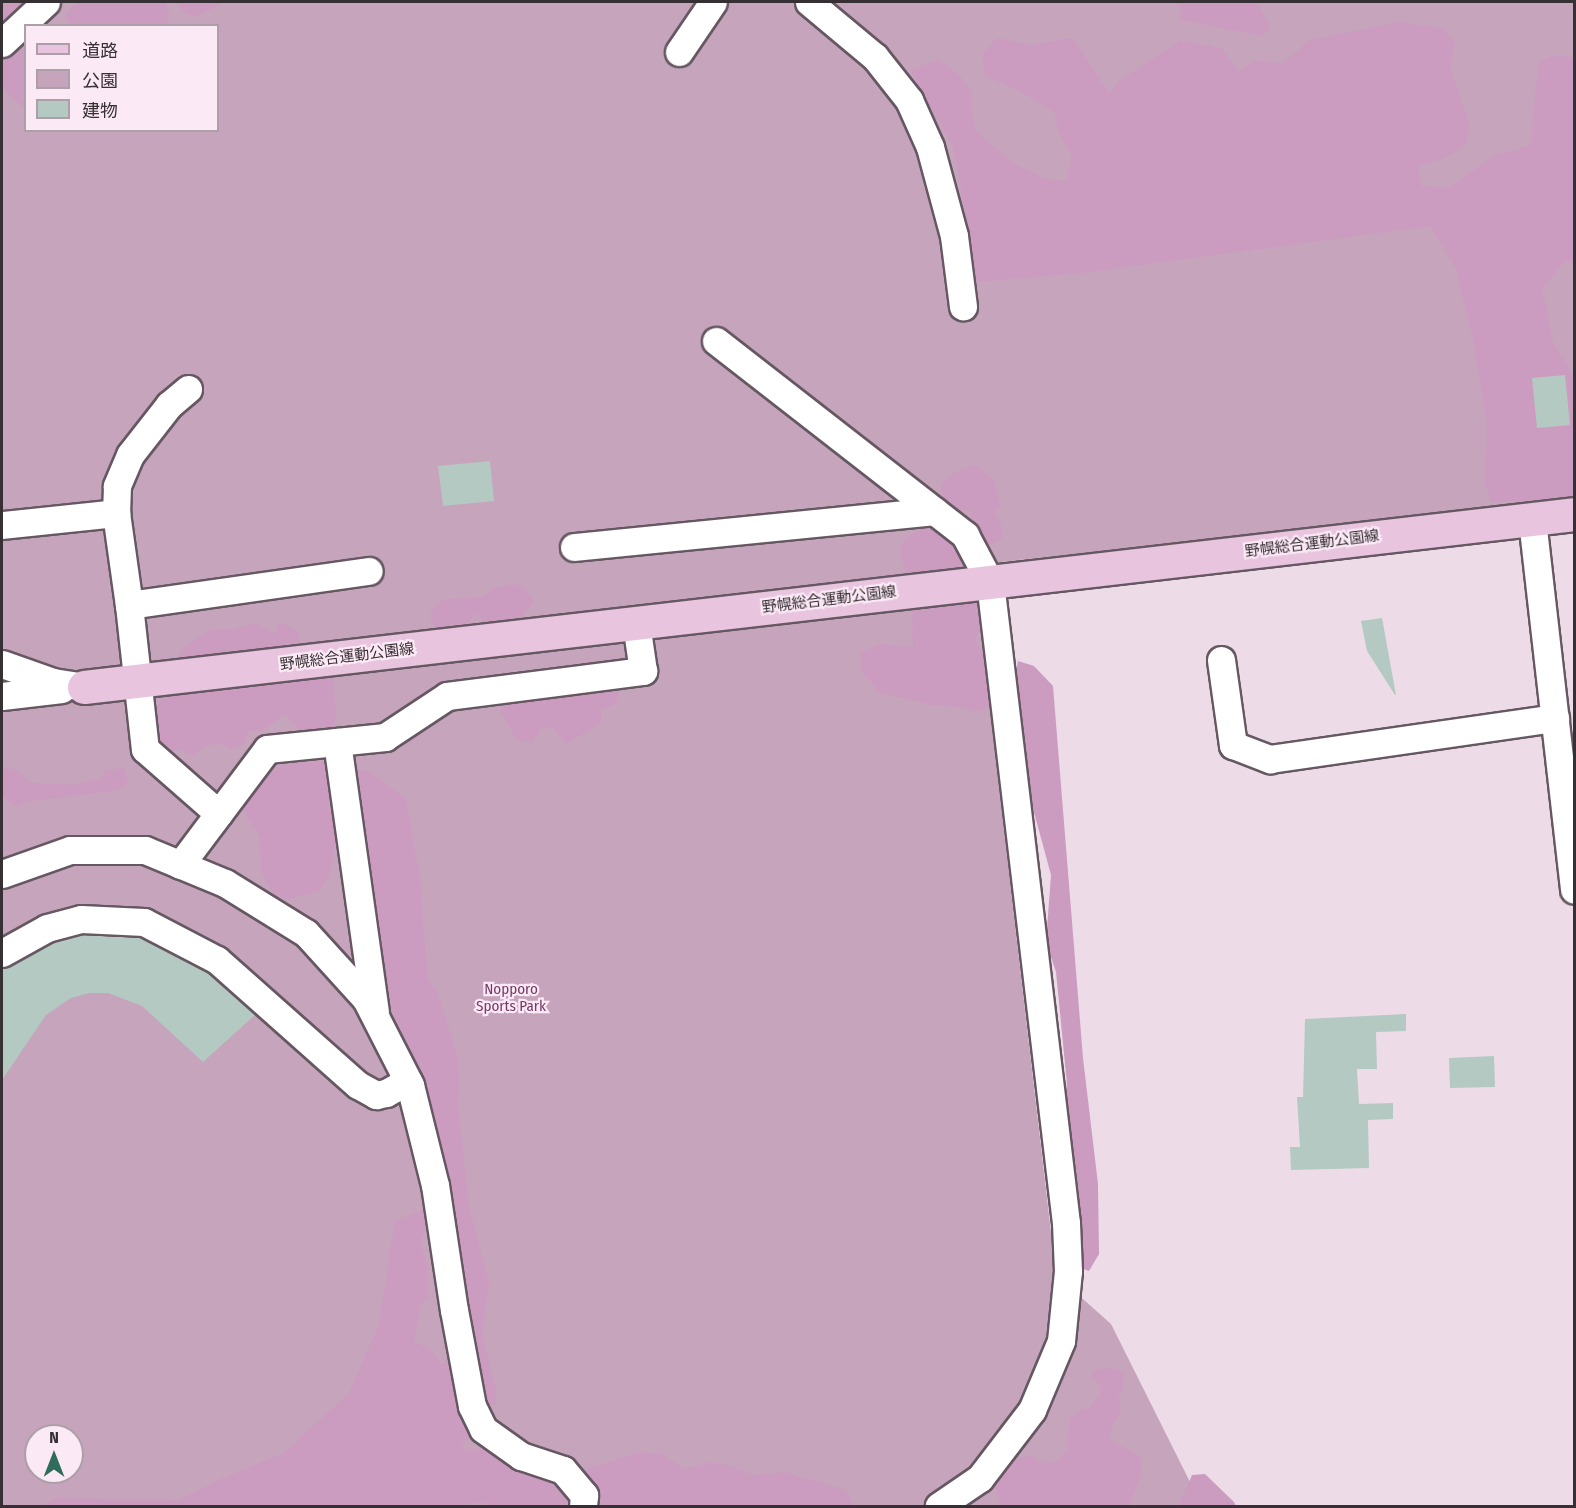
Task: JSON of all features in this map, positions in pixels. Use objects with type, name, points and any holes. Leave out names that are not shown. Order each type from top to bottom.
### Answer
[{"type":"main road","name":"野幌総合運動公園線","points":[[84,687],[990,582],[1025,576],[1575,514]]},
{"type":"street","points":[[679,52],[713,2]]},
{"type":"street","points":[[809,2],[875,57],[909,100],[930,147],[954,236],[963,306]]},
{"type":"street","points":[[2,43],[24,26]]},
{"type":"street","points":[[716,341],[965,535],[990,582],[1066,1223],[1068,1271],[1060,1341],[1032,1410],[980,1478],[939,1506]]},
{"type":"street","points":[[188,389],[169,405],[130,455],[117,486],[116,513],[145,749],[219,814]]},
{"type":"street","points":[[574,547],[934,511]]},
{"type":"street","points":[[2,525],[116,513]]},
{"type":"street","points":[[1532,520],[1575,890]]},
{"type":"street","points":[[129,605],[369,571]]},
{"type":"street","points":[[180,865],[267,749],[385,737],[447,696],[643,671],[636,623]]},
{"type":"street","points":[[1221,660],[1233,745],[1270,759],[1555,718]]},
{"type":"street","points":[[2,664],[53,682],[84,687]]},
{"type":"street","points":[[2,696],[84,687]]},
{"type":"street","points":[[337,742],[376,1018]]},
{"type":"street","points":[[2,874],[70,850],[145,850],[225,883],[306,933],[366,999],[408,1081],[435,1185],[454,1310],[472,1406],[483,1429],[521,1456],[563,1470],[584,1495],[583,1506]]},
{"type":"street","points":[[2,953],[47,928],[81,919],[144,922],[217,960],[358,1085],[376,1095],[386,1093],[408,1081]]},
{"type":"green space","name":"Nopporo Sports Park","points":[[2,2],[1574,2],[1574,500],[973,565],[1056,1275],[1111,1324],[1202,1506],[2,1506]]},
{"type":"shaded area","points":[[2,2],[32,2],[2,24]]},
{"type":"shaded area","points":[[78,2],[165,2],[169,14],[167,24],[73,24],[67,21],[65,14]]},
{"type":"shaded area","points":[[177,2],[225,2],[195,17],[183,11]]},
{"type":"shaded area","points":[[1179,2],[1257,2],[1271,28],[1261,36],[1182,20]]},
{"type":"shaded area","points":[[1400,22],[1444,29],[1455,43],[1450,67],[1470,127],[1464,147],[1442,159],[1418,166],[1421,186],[1449,188],[1492,157],[1531,145],[1538,63],[1553,55],[1574,58],[1574,261],[1565,261],[1542,288],[1553,342],[1574,378],[1574,499],[1491,502],[1485,480],[1487,423],[1472,333],[1456,269],[1430,226],[1082,273],[974,282],[971,246],[953,146],[910,70],[939,60],[959,75],[972,92],[972,112],[976,131],[1014,164],[1045,179],[1066,181],[1072,157],[1057,129],[1055,113],[1020,91],[986,76],[982,55],[997,38],[1031,45],[1073,38],[1109,93],[1120,80],[1181,41],[1221,48],[1239,71],[1255,61],[1283,63],[1310,40]]},
{"type":"shaded area","points":[[24,39],[24,108],[2,87],[2,50]]},
{"type":"shaded area","points":[[976,465],[994,481],[1000,505],[995,513],[1001,524],[1002,539],[991,545],[978,542],[969,528],[971,510],[948,512],[942,497],[942,484],[953,473]]},
{"type":"shaded area","points":[[941,522],[967,552],[965,580],[985,605],[987,620],[975,639],[990,666],[993,705],[975,712],[960,707],[932,705],[879,692],[861,670],[861,652],[880,644],[913,647],[912,611],[936,586],[909,581],[900,552],[904,540],[926,526]]},
{"type":"shaded area","points":[[512,584],[524,588],[534,600],[519,621],[489,627],[477,614],[470,619],[470,628],[435,630],[430,616],[441,600],[483,597],[495,588]]},
{"type":"shaded area","points":[[279,622],[297,630],[301,648],[298,669],[333,676],[336,718],[332,729],[315,740],[300,731],[285,714],[263,730],[249,731],[243,745],[230,749],[221,743],[204,746],[193,755],[179,750],[167,751],[158,742],[157,707],[162,699],[183,694],[186,672],[178,657],[186,645],[213,629],[236,629],[256,623],[275,635]]},
{"type":"shaded area","points":[[1018,661],[1034,666],[1053,686],[1083,1058],[1098,1184],[1099,1254],[1089,1271],[1078,1267],[1070,1129],[1063,1104],[1067,1084],[1056,972],[1046,942],[1051,875],[1032,805],[1016,672]]},
{"type":"shaded area","points":[[612,685],[619,692],[615,704],[601,709],[601,723],[566,744],[554,728],[541,727],[533,743],[517,740],[500,711],[506,702]]},
{"type":"shaded area","points":[[323,761],[369,772],[406,799],[420,880],[427,976],[438,995],[457,1054],[459,1080],[457,1099],[469,1206],[489,1283],[482,1334],[496,1389],[496,1405],[483,1405],[466,1417],[472,1436],[463,1443],[464,1449],[493,1449],[544,1470],[566,1489],[567,1502],[564,1506],[492,1506],[482,1502],[458,1506],[43,1506],[57,1498],[179,1500],[219,1480],[284,1453],[349,1393],[379,1325],[395,1220],[424,1210],[429,1221],[420,1242],[427,1263],[428,1297],[420,1305],[414,1341],[433,1352],[442,1365],[453,1351],[443,1149],[430,1120],[423,1078],[399,1027],[380,978],[339,823],[329,877],[319,891],[289,899],[274,896],[262,873],[259,834],[240,805],[255,782],[281,765]]},
{"type":"shaded area","points":[[2,766],[19,771],[31,783],[77,785],[90,780],[96,781],[107,770],[124,768],[128,783],[118,790],[32,801],[16,806],[2,796]]},
{"type":"shaded area","points":[[1109,1367],[1123,1372],[1123,1386],[1119,1396],[1121,1411],[1111,1428],[1110,1440],[1140,1456],[1141,1475],[1129,1506],[1002,1506],[993,1482],[1013,1460],[1031,1456],[1039,1461],[1054,1463],[1067,1450],[1070,1419],[1080,1410],[1090,1408],[1100,1394],[1100,1384],[1092,1379],[1093,1371]]},
{"type":"shaded area","points":[[641,1452],[662,1454],[684,1469],[708,1463],[728,1465],[753,1475],[784,1472],[846,1490],[853,1506],[604,1506],[582,1483],[587,1469]]},
{"type":"shaded area","points":[[1205,1474],[1236,1506],[1179,1506],[1192,1475]]},
{"type":"building","points":[[1565,375],[1570,425],[1537,428],[1532,378]]},
{"type":"building","points":[[490,461],[494,501],[443,506],[438,466]]},
{"type":"building","points":[[1382,618],[1396,695],[1367,651],[1361,621]]},
{"type":"building","points":[[83,935],[140,938],[208,973],[255,1015],[203,1062],[142,1006],[108,993],[89,993],[71,998],[46,1015],[2,1080],[2,969],[53,943]]},
{"type":"building","points":[[1406,1014],[1406,1031],[1376,1032],[1377,1069],[1357,1069],[1359,1104],[1393,1103],[1393,1119],[1368,1120],[1369,1168],[1291,1170],[1290,1147],[1300,1147],[1297,1097],[1303,1097],[1305,1019]]},
{"type":"building","points":[[1494,1056],[1495,1087],[1450,1088],[1449,1058]]}]
